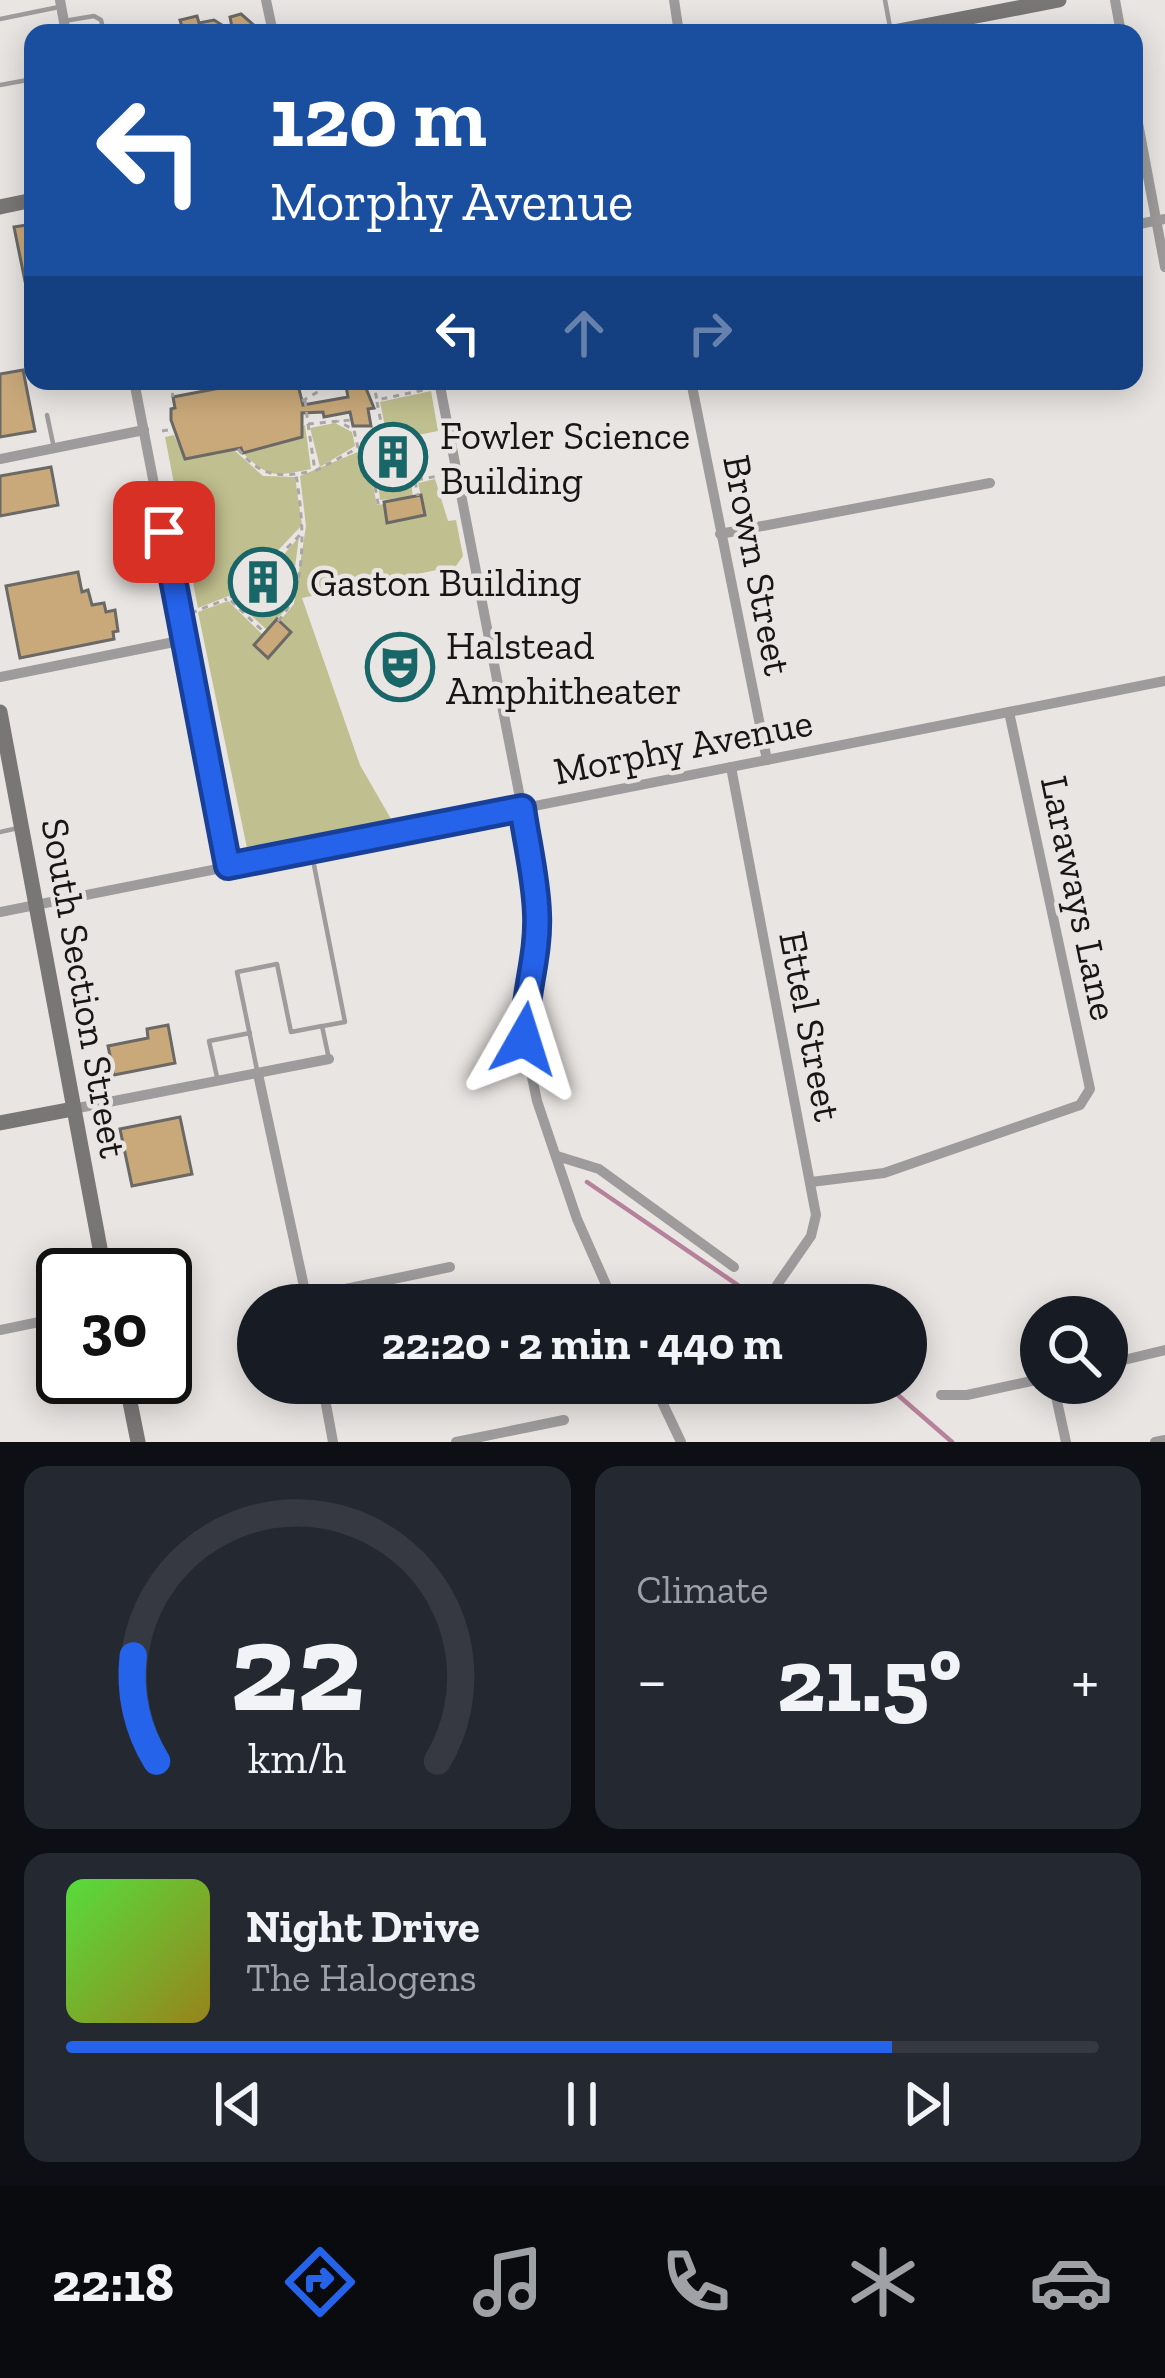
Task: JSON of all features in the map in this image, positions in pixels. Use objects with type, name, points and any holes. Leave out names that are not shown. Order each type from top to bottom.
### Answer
[{"type":"street","points":[[925,24],[998,6],[1059,0]]},
{"type":"street","points":[[1143,141],[1161,220],[1165,267]]},
{"type":"street","points":[[136,390],[228,866]]},
{"type":"street","points":[[436,390],[522,808],[537,912],[524,1039],[537,1101],[577,1219],[606,1284]]},
{"type":"street","name":"Brown Street","points":[[694,390],[767,760]]},
{"type":"street","points":[[0,459],[144,430]]},
{"type":"street","points":[[720,534],[990,483]]},
{"type":"street","points":[[0,677],[184,640]]},
{"type":"street","name":"Morphy Avenue","points":[[0,912],[1165,681]]},
{"type":"street","name":"South Section Street","points":[[0,712],[7,789],[22,827],[38,904],[100,1248]]},
{"type":"street","name":"Laraways Lane","points":[[811,1182],[884,1173],[1081,1105],[1088,1096],[1010,712]]},
{"type":"street","name":"Ettel Street","points":[[730,767],[816,1226],[778,1284]]},
{"type":"street","points":[[0,1123],[329,1059]]},
{"type":"street","points":[[258,1073],[304,1284]]},
{"type":"street","points":[[557,1156],[599,1169],[734,1267]]},
{"type":"street","points":[[379,1284],[450,1267]]},
{"type":"street","points":[[0,1330],[36,1323]]},
{"type":"street","points":[[1128,1359],[1165,1350]]},
{"type":"street","points":[[940,1395],[967,1395],[1020,1384]]},
{"type":"street","points":[[130,1404],[138,1442]]},
{"type":"street","points":[[326,1404],[333,1442]]},
{"type":"street","points":[[663,1404],[681,1442]]},
{"type":"street","points":[[1058,1404],[1066,1442]]},
{"type":"street","points":[[456,1442],[565,1420]]},
{"type":"street","points":[[1156,1442],[1165,1440]]},
{"type":"lane","points":[[0,19],[61,3]]},
{"type":"lane","points":[[73,24],[94,16],[102,24]]},
{"type":"lane","points":[[47,415],[54,448]]},
{"type":"lane","points":[[0,832],[22,827]]},
{"type":"lane","points":[[258,1073],[237,971],[277,964],[291,1032],[345,1022],[310,850]]},
{"type":"lane","points":[[322,1026],[329,1059]]},
{"type":"lane","points":[[218,1081],[209,1041],[250,1033]]},
{"type":"path","points":[[172,390],[173,397]]},
{"type":"path","points":[[314,470],[303,401],[321,390]]},
{"type":"path","points":[[238,449],[267,476],[296,475],[358,448],[388,444],[374,390]]},
{"type":"path","points":[[375,398],[412,390]]},
{"type":"path","points":[[308,424],[351,420]]},
{"type":"path","points":[[338,422],[354,430],[358,448]]},
{"type":"path","points":[[162,431],[173,429]]},
{"type":"path","points":[[367,446],[378,503],[384,502]]},
{"type":"path","points":[[372,473],[412,466],[418,496]]},
{"type":"path","points":[[415,481],[447,474]]},
{"type":"path","points":[[278,621],[292,603],[303,532],[296,475]]},
{"type":"path","points":[[270,566],[303,532]]},
{"type":"path","points":[[184,616],[246,590]]},
{"type":"path","points":[[228,598],[265,633]]},
{"type":"shaded area","points":[[431,391],[438,431],[388,441],[380,402]]},
{"type":"shaded area","points":[[335,423],[352,432],[355,446],[320,467],[310,428]]},
{"type":"shaded area","points":[[305,425],[311,469],[274,473],[243,453],[270,447]]},
{"type":"shaded area","points":[[174,435],[185,459],[234,450],[263,476],[295,477],[302,525],[239,592],[198,608],[165,437]]},
{"type":"shaded area","points":[[365,449],[377,505],[384,504],[387,522],[425,515],[418,483],[435,479],[448,521],[456,520],[463,556],[456,566],[302,598],[360,765],[391,819],[247,848],[198,612],[228,601],[263,635],[254,645],[267,657],[279,622],[294,604],[306,526],[300,476]]},
{"type":"shaded area","points":[[409,467],[413,497],[380,500],[377,473]]},
{"type":"shaded area","points":[[299,537],[290,605],[267,630],[232,598],[248,591],[258,601],[282,577],[272,568]]},
{"type":"building","points":[[241,14],[253,24],[231,24],[230,17]]},
{"type":"building","points":[[197,16],[199,23],[214,20],[220,24],[181,24],[180,20]]},
{"type":"building","points":[[24,225],[24,276],[14,227]]},
{"type":"building","points":[[23,370],[35,431],[0,437],[0,374]]},
{"type":"building","points":[[209,390],[299,390],[303,405],[348,397],[347,390],[367,390],[374,408],[368,409],[371,426],[353,426],[350,412],[324,417],[323,412],[302,413],[302,437],[243,453],[241,448],[185,459],[171,420],[173,397]]},
{"type":"building","name":"Fowler Science Building","points":[[410,443],[415,464],[376,471],[372,451]]},
{"type":"building","points":[[51,467],[58,505],[0,516],[0,476]]},
{"type":"building","points":[[421,495],[425,515],[387,523],[384,502]]},
{"type":"building","name":"Gaston Building","points":[[267,563],[283,577],[259,602],[244,587]]},
{"type":"building","points":[[78,572],[82,592],[88,590],[92,605],[104,603],[106,612],[115,610],[118,631],[113,632],[114,639],[20,658],[6,586]]},
{"type":"building","points":[[277,619],[291,632],[268,658],[254,645]]},
{"type":"building","points":[[168,1025],[175,1063],[114,1075],[108,1046],[148,1038],[147,1029]]},
{"type":"building","points":[[180,1117],[192,1174],[132,1186],[120,1129]]},
{"type":"waterway","points":[[587,1182],[736,1284]]},
{"type":"waterway","points":[[908,1404],[952,1442]]},
{"type":"place","name":"Fowler Science Building","points":[[393,457]]},
{"type":"place","name":"Gaston Building","points":[[263,582]]},
{"type":"place","name":"Halstead Amphitheater","points":[[400,667]]},
{"type":"route","points":[[164,532],[228,866],[522,808],[537,912],[524,1039]]}]
